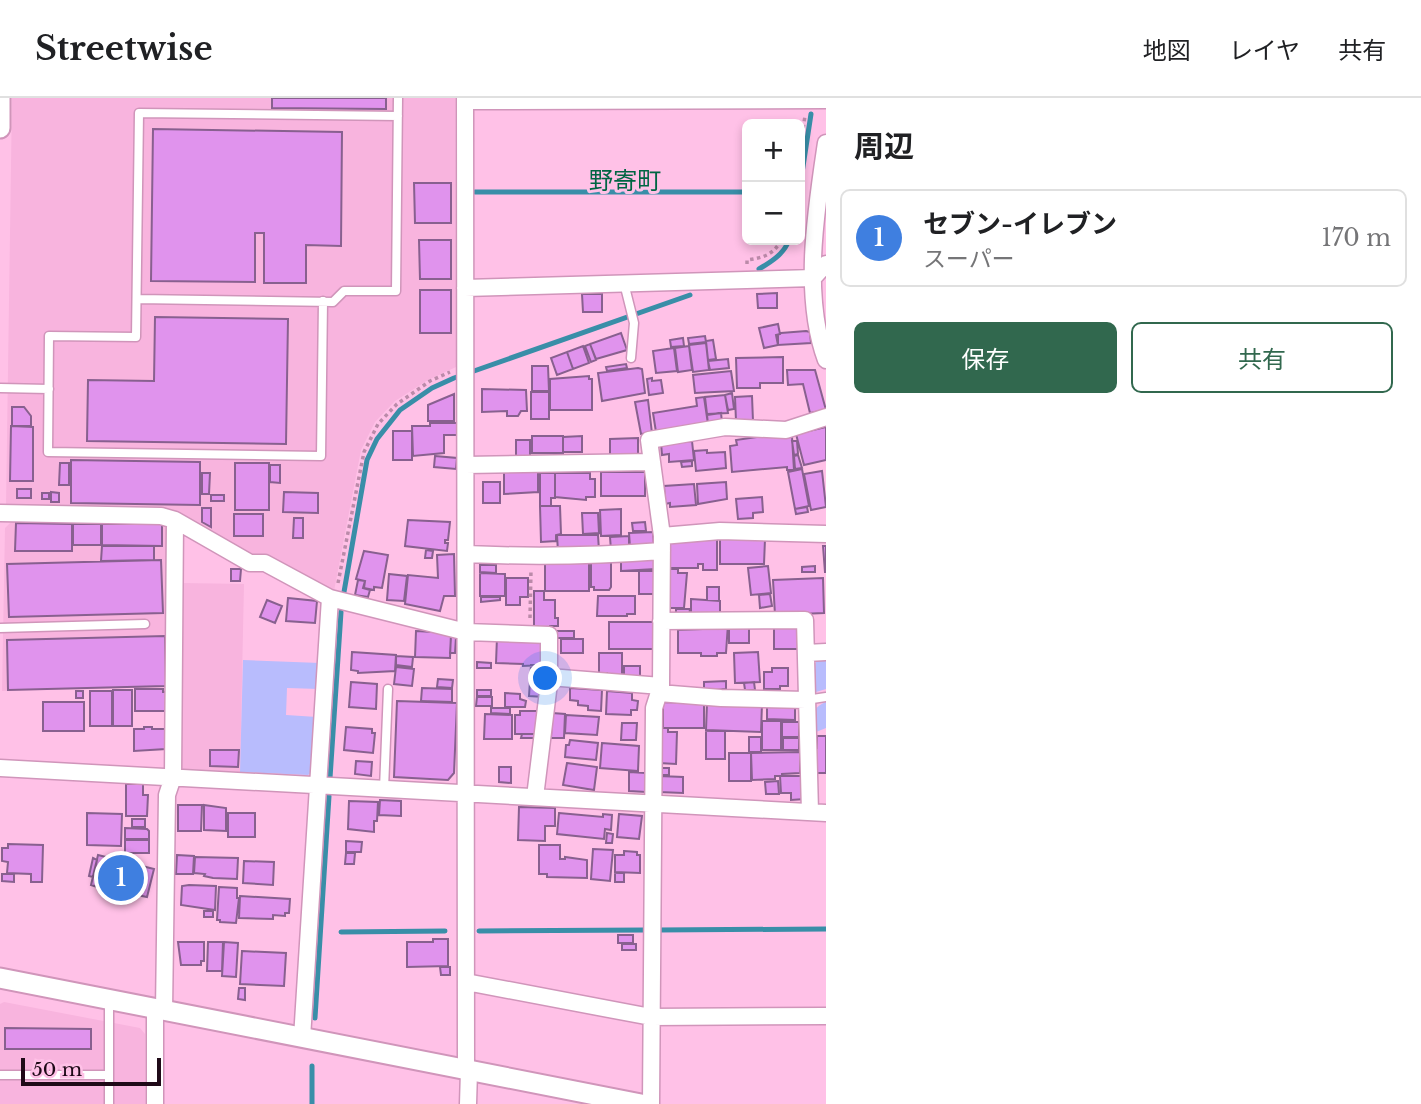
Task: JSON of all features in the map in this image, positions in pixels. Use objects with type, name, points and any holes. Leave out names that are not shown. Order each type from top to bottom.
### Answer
[{"type":"street","points":[[0,98],[0,128]]},
{"type":"street","points":[[468,1104],[466,99],[826,100]]},
{"type":"street","points":[[826,143],[819,193],[813,278],[820,343],[826,360]]},
{"type":"street","points":[[466,288],[813,278],[826,264]]},
{"type":"street","points":[[651,1104],[652,804],[654,708],[660,689],[662,543],[649,440],[726,427],[786,430],[826,417]]},
{"type":"street","points":[[466,465],[651,462]]},
{"type":"street","points":[[0,513],[160,516],[175,520],[250,563],[265,564],[333,598],[466,632],[549,635],[544,736],[535,797]]},
{"type":"street","points":[[155,1104],[167,795],[173,777],[175,520]]},
{"type":"street","points":[[466,554],[593,556],[732,531],[826,534]]},
{"type":"street","points":[[302,1038],[333,598]]},
{"type":"street","points":[[0,768],[818,812],[806,700],[805,620],[661,621]]},
{"type":"street","points":[[806,653],[826,652]]},
{"type":"street","points":[[549,677],[721,698],[806,700]]},
{"type":"street","points":[[0,978],[641,1104]]},
{"type":"street","points":[[466,982],[651,1017],[826,1016]]},
{"type":"lane","points":[[136,299],[333,302],[344,291],[396,291],[398,98]]},
{"type":"lane","points":[[323,301],[321,456],[48,452],[49,336],[136,337],[139,113],[398,116]]},
{"type":"lane","points":[[624,284],[634,323],[631,358]]},
{"type":"lane","points":[[0,388],[49,389]]},
{"type":"lane","points":[[0,628],[145,624]]},
{"type":"lane","points":[[384,789],[388,689]]},
{"type":"lane","points":[[806,700],[826,697]]},
{"type":"lane","points":[[109,999],[109,1104]]},
{"type":"lane","points":[[0,1074],[109,1074]]},
{"type":"path","points":[[804,119],[807,100]]},
{"type":"path","points":[[747,280],[747,260],[764,258],[778,245]]},
{"type":"path","points":[[333,598],[364,452],[378,424],[397,404],[430,381],[466,372]]},
{"type":"path","points":[[530,635],[531,557]]},
{"type":"shaded area","points":[[12,98],[455,98],[456,367],[428,380],[395,401],[375,422],[361,450],[334,591],[268,555],[251,555],[166,509],[6,507]]},
{"type":"shaded area","points":[[11,522],[164,524],[169,530],[168,687],[2,691],[5,528]]},
{"type":"shaded area","points":[[182,583],[244,584],[240,772],[183,769],[178,764]]},
{"type":"shaded area","points":[[826,657],[826,689],[816,692],[813,690],[816,660]]},
{"type":"shaded area","points":[[243,660],[320,663],[319,689],[287,688],[286,715],[317,717],[315,770],[308,775],[240,772]]},
{"type":"shaded area","points":[[826,702],[826,728],[816,732],[813,730],[814,713]]},
{"type":"shaded area","points":[[4,1002],[140,1028],[145,1034],[145,1104],[0,1104],[0,1004]]},
{"type":"building","points":[[272,98],[386,98],[386,109],[272,108]]},
{"type":"building","points":[[153,129],[342,132],[341,246],[306,245],[306,283],[264,283],[264,233],[255,233],[255,282],[151,281]]},
{"type":"building","points":[[414,183],[451,183],[451,223],[415,223]]},
{"type":"building","points":[[419,240],[451,240],[451,279],[420,279]]},
{"type":"building","points":[[420,290],[451,290],[451,333],[420,333]]},
{"type":"building","points":[[777,293],[777,308],[758,308],[757,294]]},
{"type":"building","points":[[582,294],[602,294],[602,312],[583,312]]},
{"type":"building","points":[[155,317],[288,319],[286,444],[87,441],[88,380],[154,381]]},
{"type":"building","points":[[778,324],[778,345],[764,348],[759,328]]},
{"type":"building","points":[[810,332],[811,343],[778,345],[778,335],[781,333]]},
{"type":"building","points":[[621,333],[627,350],[596,359],[590,344]]},
{"type":"building","points":[[705,336],[706,342],[689,344],[688,338]]},
{"type":"building","points":[[683,338],[684,346],[671,347],[670,340]]},
{"type":"building","points":[[713,340],[716,359],[708,360],[706,341]]},
{"type":"building","points":[[706,343],[709,370],[693,372],[689,345]]},
{"type":"building","points":[[590,344],[596,360],[591,362],[585,346]]},
{"type":"building","points":[[583,346],[589,363],[573,369],[567,352]]},
{"type":"building","points":[[689,346],[692,370],[678,372],[675,348]]},
{"type":"building","points":[[674,348],[677,371],[656,373],[653,351]]},
{"type":"building","points":[[567,352],[573,369],[557,375],[551,358]]},
{"type":"building","points":[[783,357],[783,383],[760,383],[760,388],[737,388],[736,358]]},
{"type":"building","points":[[728,359],[729,368],[710,370],[708,361]]},
{"type":"building","points":[[626,364],[627,368],[607,371],[606,367]]},
{"type":"building","points":[[532,366],[548,366],[549,391],[532,391]]},
{"type":"building","points":[[642,369],[645,393],[602,401],[598,373]]},
{"type":"building","points":[[787,370],[815,370],[826,410],[810,413],[803,384],[788,385]]},
{"type":"building","points":[[731,371],[734,391],[695,393],[693,375]]},
{"type":"building","points":[[589,376],[589,379],[592,379],[592,410],[550,410],[550,379]]},
{"type":"building","points":[[652,378],[652,381],[661,380],[663,393],[649,395],[647,379]]},
{"type":"building","points":[[482,389],[526,390],[527,411],[521,411],[518,416],[507,416],[507,411],[482,412]]},
{"type":"building","points":[[531,392],[549,392],[549,419],[531,419]]},
{"type":"building","points":[[732,393],[734,409],[728,410],[725,395]]},
{"type":"building","points":[[454,394],[454,421],[428,421],[428,405]]},
{"type":"building","points":[[725,395],[728,413],[707,414],[705,397]]},
{"type":"building","points":[[752,396],[753,421],[736,421],[735,397]]},
{"type":"building","points":[[704,397],[708,424],[656,432],[653,413],[697,406],[696,398]]},
{"type":"building","points":[[648,400],[652,433],[641,434],[635,402]]},
{"type":"building","points":[[12,407],[24,407],[31,416],[31,426],[12,426]]},
{"type":"building","points":[[721,413],[722,422],[708,424],[707,415]]},
{"type":"building","points":[[430,423],[457,423],[457,435],[444,435],[444,453],[413,456],[412,426],[430,426]]},
{"type":"building","points":[[11,426],[33,427],[33,481],[10,481]]},
{"type":"building","points":[[826,427],[826,460],[804,465],[796,434]]},
{"type":"building","points":[[393,431],[412,431],[412,460],[393,460]]},
{"type":"building","points":[[770,435],[792,437],[794,470],[787,470],[787,467],[732,472],[730,446],[737,445],[736,440]]},
{"type":"building","points":[[532,436],[563,436],[563,453],[532,453]]},
{"type":"building","points":[[582,436],[582,452],[563,452],[563,437]]},
{"type":"building","points":[[638,438],[638,457],[610,457],[610,439]]},
{"type":"building","points":[[516,440],[530,440],[530,456],[516,456]]},
{"type":"building","points":[[692,441],[694,460],[669,462],[669,454],[662,455],[661,443]]},
{"type":"building","points":[[792,441],[797,441],[798,454],[794,455]]},
{"type":"building","points":[[707,450],[707,453],[725,452],[726,468],[696,471],[694,451]]},
{"type":"building","points":[[798,455],[802,468],[795,469],[794,456]]},
{"type":"building","points":[[435,456],[457,458],[456,469],[434,467]]},
{"type":"building","points":[[71,460],[200,462],[200,505],[71,503]]},
{"type":"building","points":[[692,461],[692,466],[682,467],[681,462]]},
{"type":"building","points":[[60,463],[69,463],[69,485],[59,485]]},
{"type":"building","points":[[235,463],[269,463],[269,510],[235,510]]},
{"type":"building","points":[[270,465],[280,465],[280,483],[270,482]]},
{"type":"building","points":[[504,468],[538,468],[538,492],[504,494]]},
{"type":"building","points":[[802,469],[809,506],[795,509],[788,472]]},
{"type":"building","points":[[822,471],[826,507],[811,510],[804,474]]},
{"type":"building","points":[[601,472],[645,472],[645,496],[601,496]]},
{"type":"building","points":[[202,473],[210,473],[209,494],[202,494]]},
{"type":"building","points":[[540,473],[555,473],[555,498],[551,498],[551,506],[540,506]]},
{"type":"building","points":[[555,473],[590,473],[590,479],[595,479],[595,497],[586,497],[586,500],[555,497]]},
{"type":"building","points":[[483,482],[500,482],[500,503],[483,503]]},
{"type":"building","points":[[726,482],[727,499],[698,504],[697,484]]},
{"type":"building","points":[[694,484],[696,505],[670,507],[670,503],[665,504],[664,486]]},
{"type":"building","points":[[17,489],[31,489],[31,498],[17,498]]},
{"type":"building","points":[[51,492],[59,493],[59,502],[51,502]]},
{"type":"building","points":[[284,492],[318,493],[318,513],[283,512]]},
{"type":"building","points":[[42,493],[49,493],[49,499],[42,499]]},
{"type":"building","points":[[211,495],[224,495],[224,501],[211,501]]},
{"type":"building","points":[[762,497],[763,512],[753,513],[753,518],[738,519],[736,499]]},
{"type":"building","points":[[540,506],[560,506],[561,534],[556,535],[556,541],[541,542]]},
{"type":"building","points":[[807,507],[808,512],[796,514],[795,509]]},
{"type":"building","points":[[202,508],[211,508],[211,527],[202,522]]},
{"type":"building","points":[[621,509],[621,535],[601,536],[600,510]]},
{"type":"building","points":[[582,513],[598,513],[599,533],[583,534]]},
{"type":"building","points":[[234,514],[263,514],[263,536],[234,536]]},
{"type":"building","points":[[294,518],[303,518],[303,538],[293,538]]},
{"type":"building","points":[[408,520],[450,522],[448,540],[445,540],[445,543],[448,543],[447,551],[405,546]]},
{"type":"building","points":[[645,522],[646,531],[633,531],[632,523]]},
{"type":"building","points":[[16,523],[72,524],[72,551],[15,551]]},
{"type":"building","points":[[73,524],[101,524],[101,545],[73,545]]},
{"type":"building","points":[[102,524],[162,524],[162,546],[102,545]]},
{"type":"building","points":[[653,532],[654,546],[630,547],[629,533]]},
{"type":"building","points":[[557,535],[598,535],[599,551],[558,552]]},
{"type":"building","points":[[629,536],[629,550],[611,550],[610,537]]},
{"type":"building","points":[[720,536],[765,539],[764,564],[720,564]]},
{"type":"building","points":[[717,537],[717,570],[703,570],[703,564],[698,564],[698,568],[669,568],[669,543],[677,543],[677,539]]},
{"type":"building","points":[[102,546],[154,546],[154,560],[101,561]]},
{"type":"building","points":[[823,546],[826,546],[826,572],[825,572]]},
{"type":"building","points":[[426,550],[433,551],[432,558],[425,558]]},
{"type":"building","points":[[364,551],[388,555],[382,588],[364,588],[365,581],[356,579]]},
{"type":"building","points":[[454,554],[455,596],[444,596],[440,611],[405,604],[408,575],[438,578],[437,555]]},
{"type":"building","points":[[655,556],[656,569],[621,571],[621,557]]},
{"type":"building","points":[[161,560],[163,613],[9,617],[7,564]]},
{"type":"building","points":[[545,562],[589,563],[589,591],[545,591]]},
{"type":"building","points":[[591,562],[611,562],[609,590],[594,590],[594,587],[591,587]]},
{"type":"building","points":[[480,565],[496,565],[496,573],[480,572]]},
{"type":"building","points":[[768,566],[771,593],[751,595],[748,568]]},
{"type":"building","points":[[815,566],[815,572],[802,572],[802,567]]},
{"type":"building","points":[[231,569],[241,569],[240,581],[231,581]]},
{"type":"building","points":[[668,569],[687,573],[684,608],[668,608]]},
{"type":"building","points":[[639,571],[656,571],[656,594],[639,594]]},
{"type":"building","points":[[480,573],[505,574],[505,596],[480,596]]},
{"type":"building","points":[[389,574],[407,576],[404,601],[387,600]]},
{"type":"building","points":[[506,578],[528,578],[528,597],[520,597],[520,605],[506,605]]},
{"type":"building","points":[[823,578],[824,613],[775,615],[773,580]]},
{"type":"building","points":[[358,580],[365,581],[363,588],[370,590],[368,597],[355,595]]},
{"type":"building","points":[[707,587],[719,587],[719,601],[707,601]]},
{"type":"building","points":[[534,591],[544,591],[544,600],[555,600],[558,626],[550,626],[550,629],[534,626]]},
{"type":"building","points":[[770,594],[772,606],[760,608],[759,595]]},
{"type":"building","points":[[598,596],[635,596],[635,614],[597,616]]},
{"type":"building","points":[[481,597],[500,597],[500,600],[481,602]]},
{"type":"building","points":[[288,598],[317,601],[315,623],[286,621]]},
{"type":"building","points":[[691,599],[720,601],[720,617],[691,616]]},
{"type":"building","points":[[267,600],[282,606],[275,623],[260,617]]},
{"type":"building","points":[[676,609],[690,609],[689,616],[676,616]]},
{"type":"building","points":[[609,622],[654,622],[654,649],[609,649]]},
{"type":"building","points":[[774,623],[801,623],[801,649],[774,649]]},
{"type":"building","points":[[728,624],[726,653],[701,656],[701,653],[678,653],[678,630]]},
{"type":"building","points":[[729,624],[749,624],[749,643],[729,643]]},
{"type":"building","points":[[416,631],[451,633],[450,658],[415,657]]},
{"type":"building","points":[[557,631],[574,631],[574,638],[557,638]]},
{"type":"building","points":[[165,636],[166,686],[8,690],[7,640]]},
{"type":"building","points":[[451,637],[456,637],[455,653],[450,653]]},
{"type":"building","points":[[497,637],[544,639],[543,665],[496,663]]},
{"type":"building","points":[[561,639],[583,639],[583,653],[561,653]]},
{"type":"building","points":[[352,652],[396,655],[395,671],[358,673],[351,670]]},
{"type":"building","points":[[758,652],[760,682],[735,683],[734,653]]},
{"type":"building","points":[[599,653],[622,653],[622,677],[607,677],[607,673],[599,673]]},
{"type":"building","points":[[396,656],[413,657],[412,667],[396,665]]},
{"type":"building","points":[[477,662],[491,663],[491,668],[477,668]]},
{"type":"building","points":[[531,665],[545,665],[544,697],[529,696]]},
{"type":"building","points":[[624,666],[640,666],[640,679],[624,679]]},
{"type":"building","points":[[396,667],[414,669],[412,686],[394,684]]},
{"type":"building","points":[[772,668],[788,668],[788,686],[764,689],[764,672],[772,672]]},
{"type":"building","points":[[438,679],[453,680],[452,688],[437,687]]},
{"type":"building","points":[[726,681],[726,689],[704,691],[704,682]]},
{"type":"building","points":[[351,682],[377,684],[376,709],[349,707]]},
{"type":"building","points":[[754,682],[755,690],[745,690],[744,683]]},
{"type":"building","points":[[422,688],[452,689],[452,702],[421,701]]},
{"type":"building","points":[[570,688],[602,690],[601,711],[588,710],[588,706],[578,705],[578,701],[570,700]]},
{"type":"building","points":[[135,689],[163,689],[163,692],[166,692],[166,711],[135,711]]},
{"type":"building","points":[[113,690],[132,690],[132,726],[113,726]]},
{"type":"building","points":[[477,690],[491,690],[491,696],[477,696]]},
{"type":"building","points":[[76,691],[83,691],[83,698],[76,698]]},
{"type":"building","points":[[90,691],[112,691],[112,726],[90,726]]},
{"type":"building","points":[[607,691],[632,693],[632,700],[638,701],[637,710],[631,710],[631,715],[606,714]]},
{"type":"building","points":[[505,693],[520,694],[520,699],[526,701],[525,707],[505,707]]},
{"type":"building","points":[[477,697],[492,697],[492,706],[476,706]]},
{"type":"building","points":[[397,701],[457,703],[454,773],[448,780],[394,777]]},
{"type":"building","points":[[43,702],[84,702],[84,731],[43,731]]},
{"type":"building","points":[[663,702],[704,703],[704,728],[663,728]]},
{"type":"building","points":[[767,702],[795,702],[795,720],[767,719]]},
{"type":"building","points":[[707,703],[762,704],[761,732],[706,730]]},
{"type":"building","points":[[491,708],[510,708],[510,714],[491,713]]},
{"type":"building","points":[[520,711],[538,711],[538,734],[515,734],[515,715],[520,715]]},
{"type":"building","points":[[552,713],[565,714],[564,738],[551,738]]},
{"type":"building","points":[[485,714],[512,715],[512,739],[484,739]]},
{"type":"building","points":[[566,715],[599,717],[597,735],[565,733]]},
{"type":"building","points":[[762,721],[781,721],[781,750],[762,750]]},
{"type":"building","points":[[782,722],[799,722],[799,737],[782,737]]},
{"type":"building","points":[[622,723],[637,723],[636,740],[621,740]]},
{"type":"building","points":[[346,727],[372,729],[372,733],[375,733],[373,753],[344,750]]},
{"type":"building","points":[[660,728],[677,732],[676,764],[659,763]]},
{"type":"building","points":[[134,729],[166,729],[166,749],[134,751]]},
{"type":"building","points":[[706,731],[725,731],[725,759],[706,759]]},
{"type":"building","points":[[522,734],[536,734],[536,738],[521,738]]},
{"type":"building","points":[[817,736],[826,736],[826,773],[813,773],[813,748],[817,748]]},
{"type":"building","points":[[749,737],[761,737],[761,752],[749,752]]},
{"type":"building","points":[[783,738],[799,738],[799,750],[783,750]]},
{"type":"building","points":[[570,740],[598,743],[596,760],[565,757],[566,745],[569,745]]},
{"type":"building","points":[[602,743],[639,746],[638,771],[600,768]]},
{"type":"building","points":[[210,750],[239,750],[238,767],[210,766]]},
{"type":"building","points":[[800,752],[800,773],[782,774],[775,776],[775,779],[752,780],[751,753]]},
{"type":"building","points":[[729,753],[751,753],[751,781],[729,781]]},
{"type":"building","points":[[356,761],[372,762],[371,776],[355,774]]},
{"type":"building","points":[[567,763],[597,767],[594,790],[563,785]]},
{"type":"building","points":[[499,767],[511,767],[511,783],[499,782]]},
{"type":"building","points":[[662,768],[669,768],[669,775],[662,775]]},
{"type":"building","points":[[629,772],[646,773],[646,792],[629,791]]},
{"type":"building","points":[[659,776],[683,777],[683,793],[659,792]]},
{"type":"building","points":[[780,776],[804,776],[805,799],[791,800],[791,793],[781,793]]},
{"type":"building","points":[[778,781],[779,794],[766,794],[765,782]]},
{"type":"building","points":[[126,784],[143,784],[143,795],[148,795],[147,816],[126,816]]},
{"type":"building","points":[[380,800],[401,801],[401,816],[379,815]]},
{"type":"building","points":[[349,801],[378,802],[374,832],[348,829]]},
{"type":"building","points":[[178,805],[202,805],[201,831],[178,831]]},
{"type":"building","points":[[204,805],[226,808],[226,831],[204,830]]},
{"type":"building","points":[[519,807],[555,808],[555,826],[545,826],[545,841],[518,840]]},
{"type":"building","points":[[87,813],[122,814],[121,846],[87,845]]},
{"type":"building","points":[[228,813],[255,813],[255,837],[228,837]]},
{"type":"building","points":[[559,813],[603,817],[603,814],[612,815],[611,830],[605,829],[604,839],[557,834]]},
{"type":"building","points":[[619,814],[642,816],[639,839],[617,837]]},
{"type":"building","points":[[132,819],[145,819],[145,827],[132,827]]},
{"type":"building","points":[[125,828],[147,829],[149,839],[125,839]]},
{"type":"building","points":[[607,833],[613,834],[612,843],[606,843]]},
{"type":"building","points":[[125,840],[149,840],[149,853],[125,853]]},
{"type":"building","points":[[346,841],[362,842],[361,852],[346,852]]},
{"type":"building","points":[[8,844],[43,845],[42,882],[31,882],[31,874],[7,873],[8,862],[2,861],[2,848],[8,848]]},
{"type":"building","points":[[539,845],[560,845],[560,859],[565,857],[587,860],[587,878],[547,877],[547,874],[539,874]]},
{"type":"building","points":[[593,849],[613,850],[610,881],[591,879]]},
{"type":"building","points":[[624,851],[637,852],[637,855],[640,855],[640,873],[615,872],[615,855],[624,855]]},
{"type":"building","points":[[346,853],[355,853],[354,864],[345,864]]},
{"type":"building","points":[[98,855],[154,869],[147,897],[113,892],[91,885]]},
{"type":"building","points":[[177,855],[194,856],[193,874],[176,874]]},
{"type":"building","points":[[195,857],[238,858],[237,879],[213,878],[194,873]]},
{"type":"building","points":[[93,858],[97,860],[93,877],[89,876]]},
{"type":"building","points":[[244,861],[274,862],[273,885],[243,883]]},
{"type":"building","points":[[615,873],[624,873],[624,882],[615,882]]},
{"type":"building","points":[[2,874],[14,874],[14,882],[2,881]]},
{"type":"building","points":[[182,886],[216,886],[215,910],[181,905]]},
{"type":"building","points":[[219,887],[237,888],[239,898],[236,923],[217,920]]},
{"type":"building","points":[[240,896],[290,899],[289,913],[285,913],[285,916],[273,915],[273,919],[239,918]]},
{"type":"building","points":[[204,911],[213,911],[213,917],[204,917]]},
{"type":"building","points":[[618,935],[633,935],[633,943],[618,943]]},
{"type":"building","points":[[433,939],[448,939],[448,966],[407,967],[407,942],[433,942]]},
{"type":"building","points":[[178,942],[204,942],[204,961],[201,961],[201,965],[181,965]]},
{"type":"building","points":[[208,942],[223,942],[222,971],[207,971]]},
{"type":"building","points":[[224,942],[238,943],[236,977],[222,976]]},
{"type":"building","points":[[622,944],[636,944],[636,950],[622,950]]},
{"type":"building","points":[[242,951],[286,953],[284,986],[240,984]]},
{"type":"building","points":[[440,967],[450,967],[450,975],[441,975]]},
{"type":"building","points":[[239,988],[245,988],[245,1000],[238,999]]},
{"type":"building","points":[[5,1028],[91,1029],[91,1049],[5,1049]]},
{"type":"waterway","points":[[801,182],[811,114]]},
{"type":"waterway","points":[[475,192],[742,192]]},
{"type":"waterway","points":[[759,269],[787,245]]},
{"type":"waterway","points":[[344,592],[367,460],[377,439],[400,410],[432,388],[454,378],[690,295]]},
{"type":"waterway","points":[[330,778],[341,612]]},
{"type":"waterway","points":[[315,1018],[329,796]]},
{"type":"waterway","points":[[658,930],[826,929]]},
{"type":"waterway","points":[[479,931],[645,930]]},
{"type":"waterway","points":[[341,932],[445,931]]},
{"type":"waterway","points":[[312,1066],[312,1104]]},
{"type":"place","name":"セブン-イレブン","points":[[121,878]]},
{"type":"district","name":"野寄町","points":[[625,181]]}]
